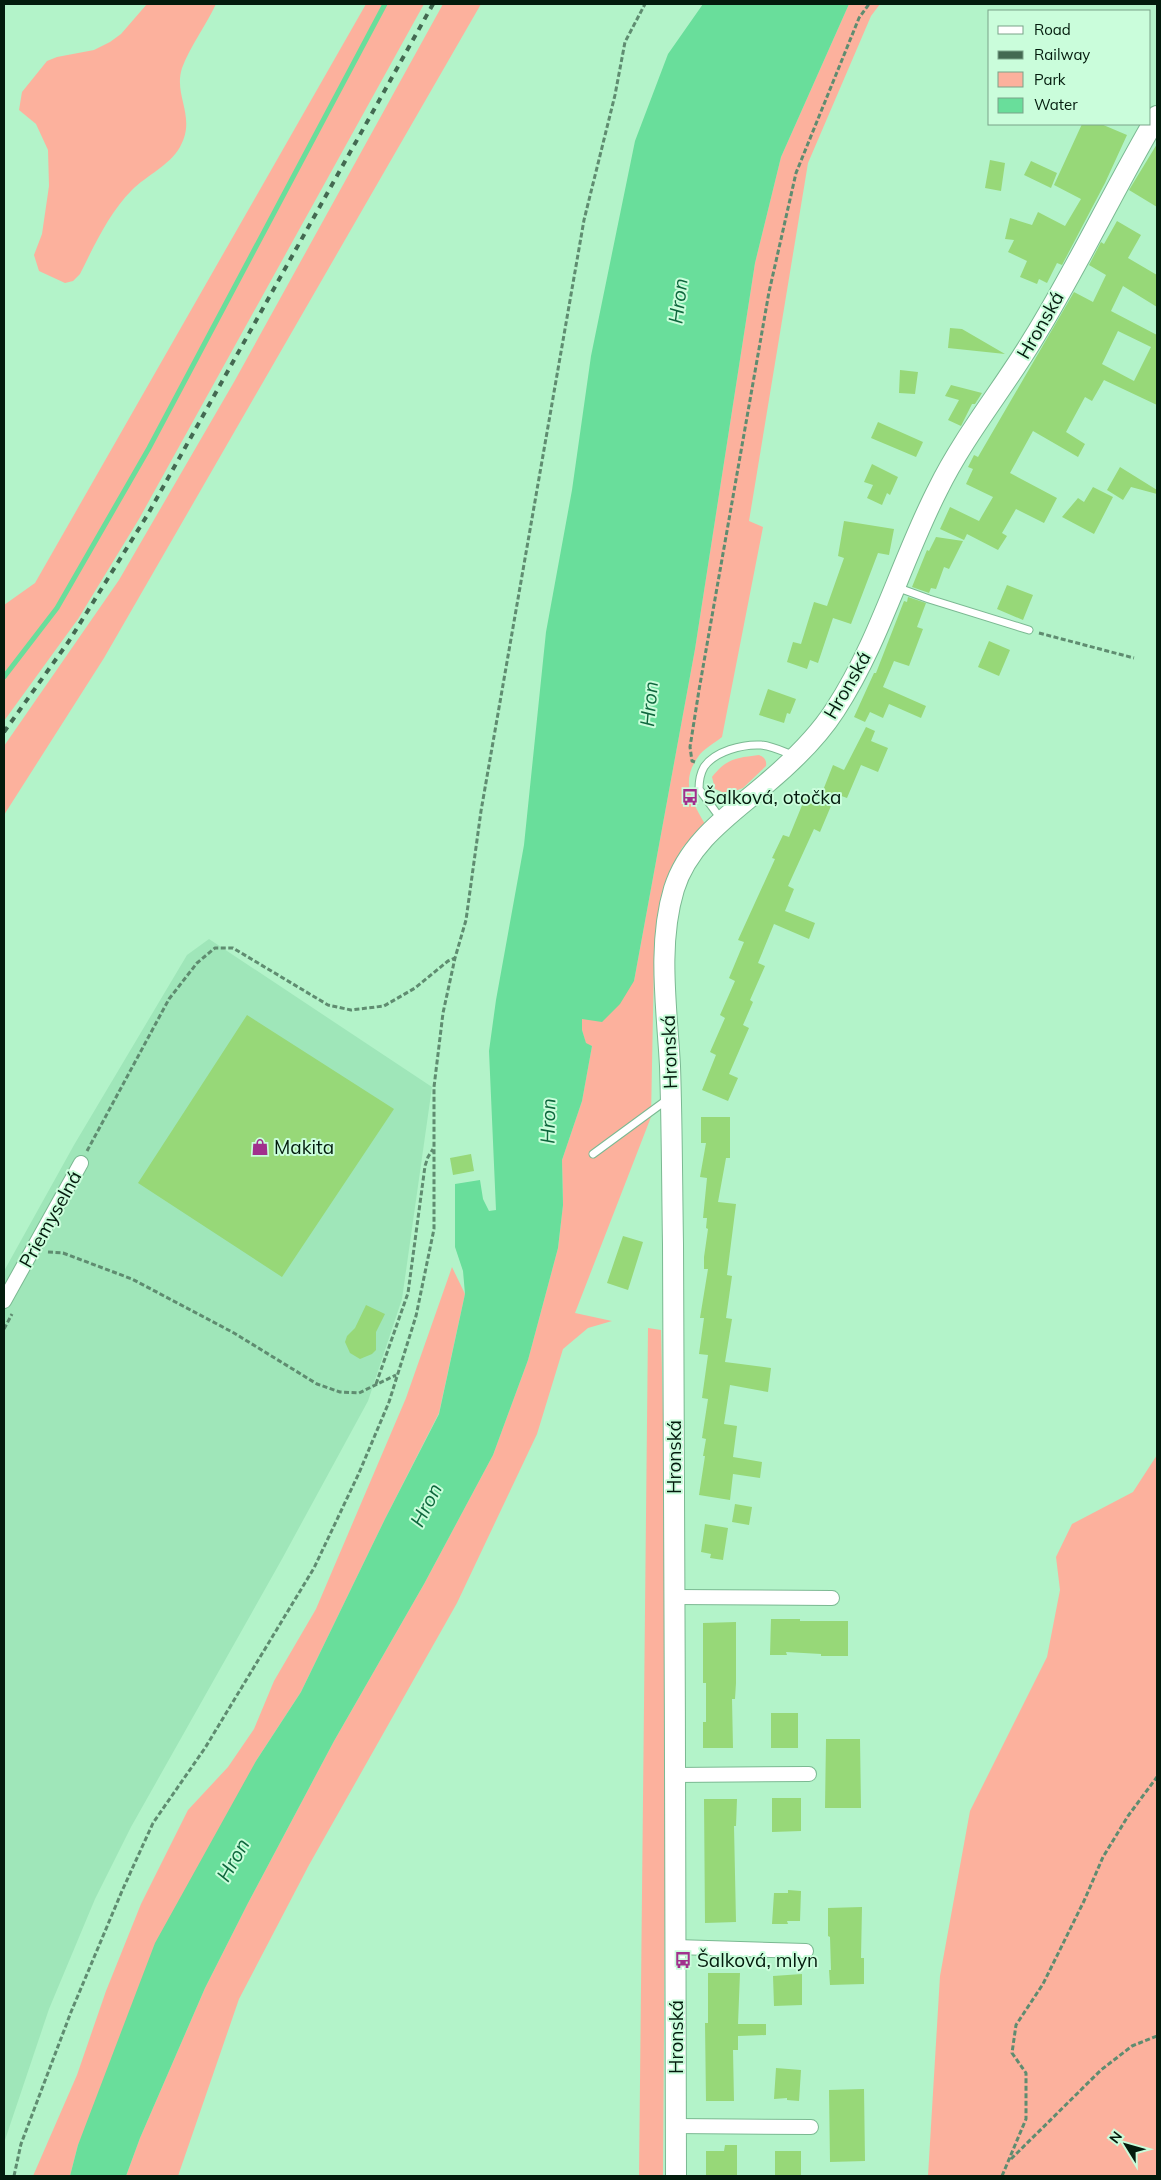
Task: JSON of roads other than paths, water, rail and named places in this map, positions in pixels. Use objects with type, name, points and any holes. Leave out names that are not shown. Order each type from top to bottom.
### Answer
[{"type":"street","name":"Hronská","points":[[676,2176],[675,1597],[671,1097],[666,958],[666,932],[670,906],[675,885],[684,864],[697,846],[721,819],[796,757],[831,716],[852,683],[938,489],[1036,335],[1157,116]]},
{"type":"street","name":"Priemyselná","points":[[4,1301],[81,1163]]},
{"type":"street","points":[[675,1597],[832,1598]]},
{"type":"street","points":[[675,1775],[809,1774]]},
{"type":"street","points":[[676,1947],[806,1951]]},
{"type":"street","points":[[675,2126],[811,2127]]},
{"type":"lane","points":[[896,587],[1029,630]]},
{"type":"lane","points":[[721,819],[699,790],[700,777],[705,766],[714,758],[743,746],[761,745],[776,748],[796,757]]},
{"type":"lane","points":[[594,1154],[671,1097]]},
{"type":"water","name":"Hron","points":[[703,4],[849,4],[781,157],[755,263],[695,649],[634,981],[620,1004],[602,1022],[582,1019],[582,1030],[586,1043],[592,1046],[582,1101],[562,1160],[563,1205],[558,1248],[528,1360],[493,1455],[424,1584],[334,1741],[205,1988],[140,2138],[126,2176],[70,2176],[78,2145],[155,1943],[256,1761],[301,1692],[385,1519],[439,1414],[465,1294],[463,1271],[455,1247],[455,1184],[480,1180],[483,1199],[489,1211],[496,1210],[489,1051],[496,1000],[524,845],[546,632],[572,490],[591,356],[635,141],[668,54]]},
{"type":"waterway","points":[[4,677],[57,608],[149,448],[385,4]]},
{"type":"railway","points":[[4,732],[69,641],[148,514],[433,4]]},
{"type":"place","name":"Šalková, otočka","points":[[690,797]]},
{"type":"place","name":"Makita","points":[[260,1147]]},
{"type":"place","name":"Šalková, mlyn","points":[[683,1960]]}]
